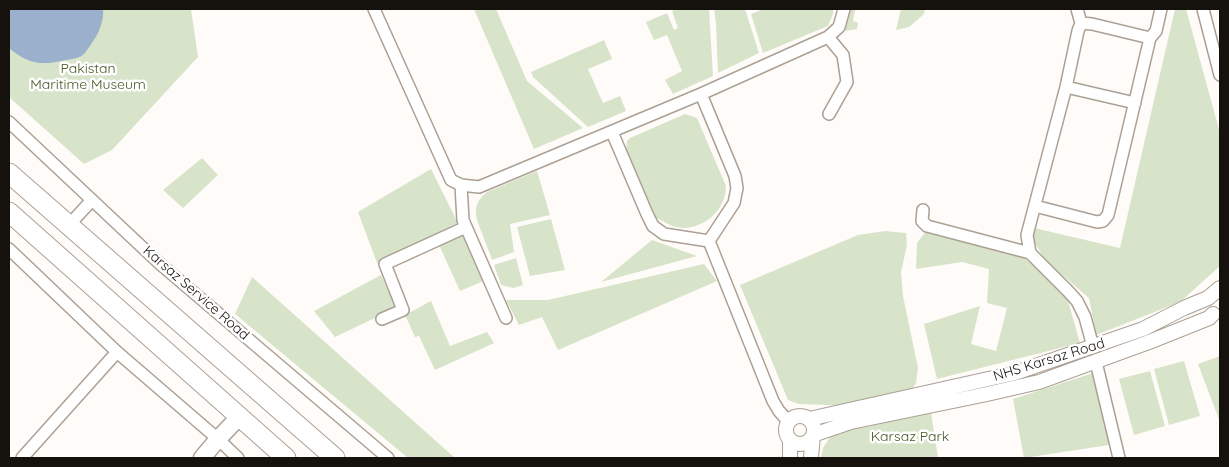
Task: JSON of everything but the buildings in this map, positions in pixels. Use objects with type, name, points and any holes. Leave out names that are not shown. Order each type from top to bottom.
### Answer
[{"type":"highway","points":[[9,173],[335,458]]},
{"type":"highway","points":[[9,212],[286,458]]},
{"type":"main road","points":[[202,458],[218,438],[239,417]]},
{"type":"street","points":[[374,9],[451,180],[461,185],[479,187],[701,94],[828,37],[839,27],[844,9]]},
{"type":"street","points":[[1030,253],[1027,235],[1081,23],[1077,9]]},
{"type":"street","points":[[1034,206],[1097,222],[1103,221],[1108,215],[1150,38],[1156,31],[1161,9]]},
{"type":"street","points":[[1203,9],[1220,75]]},
{"type":"street","points":[[1081,23],[1150,38]]},
{"type":"street","points":[[828,37],[843,55],[847,82],[828,114]]},
{"type":"street","points":[[1066,87],[1135,103]]},
{"type":"street","points":[[701,94],[735,176],[737,188],[734,203],[709,241]]},
{"type":"street","name":"Karsaz Service Road","points":[[9,122],[159,262],[388,458]]},
{"type":"street","points":[[612,132],[653,226],[664,234],[709,241]]},
{"type":"street","points":[[461,185],[463,220],[506,318]]},
{"type":"street","points":[[69,224],[92,200]]},
{"type":"street","points":[[923,210],[922,221],[927,226],[1030,253],[1077,302],[1085,316],[1093,347]]},
{"type":"street","points":[[382,319],[403,310],[385,264],[466,227]]},
{"type":"street","points":[[709,241],[773,401],[788,421]]},
{"type":"street","points":[[9,249],[117,352],[218,438],[238,458]]},
{"type":"street","points":[[1217,293],[1208,300],[1207,306],[1208,309],[1217,314]]},
{"type":"street","name":"NHS Karsaz Road","points":[[809,419],[1015,373],[1143,329],[1217,293]]},
{"type":"street","points":[[790,442],[801,445],[811,440],[813,435],[851,422],[1039,382],[1149,342],[1217,314]]},
{"type":"street","points":[[22,458],[117,352]]},
{"type":"street","points":[[1096,362],[1119,458]]},
{"type":"street","points":[[790,458],[790,442],[785,432],[786,426],[788,421],[798,416],[809,419],[814,429],[811,458]]},
{"type":"green space","name":"Pakistan Maritime Museum","points":[[9,9],[191,9],[198,57],[112,150],[84,164],[9,97]]},
{"type":"green space","points":[[474,9],[496,9],[527,81],[583,128],[534,149]]},
{"type":"green space","points":[[677,9],[709,9],[713,76],[673,94],[665,80],[682,71],[667,35],[654,40],[646,22],[667,13],[674,30],[678,28],[672,11]]},
{"type":"green space","points":[[714,9],[745,9],[759,53],[718,73],[716,23]]},
{"type":"green space","points":[[764,9],[833,9],[833,14],[828,26],[763,53],[751,14]]},
{"type":"green space","points":[[848,9],[872,9],[855,10],[853,21],[858,23],[857,29],[845,31]]},
{"type":"green space","points":[[901,9],[925,9],[924,14],[909,27],[896,30]]},
{"type":"green space","points":[[1175,9],[1186,9],[1220,133],[1220,266],[1180,302],[1096,335],[1089,298],[1046,261],[1034,242],[1034,228],[1120,248]]},
{"type":"green space","points":[[604,40],[612,59],[588,69],[603,103],[620,96],[626,111],[588,127],[533,77],[531,72]]},
{"type":"green space","points":[[685,114],[697,118],[726,186],[720,207],[713,216],[704,222],[684,228],[673,226],[653,215],[626,151],[627,141],[630,138]]},
{"type":"green space","points":[[202,158],[218,175],[183,208],[163,190]]},
{"type":"green space","points":[[431,169],[458,223],[377,263],[358,212]]},
{"type":"green space","points":[[537,171],[550,215],[510,224],[514,252],[492,260],[476,216],[478,202],[487,192]]},
{"type":"green space","points":[[551,219],[565,270],[530,276],[517,227]]},
{"type":"green space","points":[[927,230],[1022,256],[1066,294],[1080,343],[937,379],[924,324],[980,306],[971,344],[996,351],[1007,308],[987,303],[989,269],[962,262],[916,269],[917,243]]},
{"type":"green space","points":[[885,231],[906,233],[907,245],[901,272],[903,296],[918,368],[916,383],[908,396],[852,406],[799,404],[788,400],[740,285],[858,235]]},
{"type":"green space","points":[[465,233],[486,280],[460,291],[439,245]]},
{"type":"green space","points":[[652,240],[697,256],[601,282]]},
{"type":"green space","points":[[516,258],[523,285],[513,288],[501,285],[494,265]]},
{"type":"green space","points":[[704,264],[717,281],[558,350],[542,317],[519,325],[506,300],[548,300]]},
{"type":"green space","points":[[381,275],[396,308],[335,337],[314,311]]},
{"type":"green space","points":[[252,277],[455,458],[408,458],[235,314]]},
{"type":"green space","points":[[431,301],[450,346],[487,332],[494,343],[435,370],[419,336],[415,337],[405,315]]},
{"type":"green space","points":[[1220,356],[1220,422],[1198,364]]},
{"type":"green space","points":[[1184,361],[1200,416],[1169,425],[1154,369]]},
{"type":"green space","points":[[1150,371],[1165,426],[1134,435],[1119,379]]},
{"type":"green space","points":[[1093,373],[1109,445],[1024,458],[1013,399]]},
{"type":"green space","name":"Karsaz Park","points":[[931,412],[938,458],[821,458],[823,448],[832,434],[844,426]]},
{"type":"water","points":[[9,9],[103,9],[103,15],[97,35],[82,55],[57,62],[42,63],[22,57],[9,48]]}]
